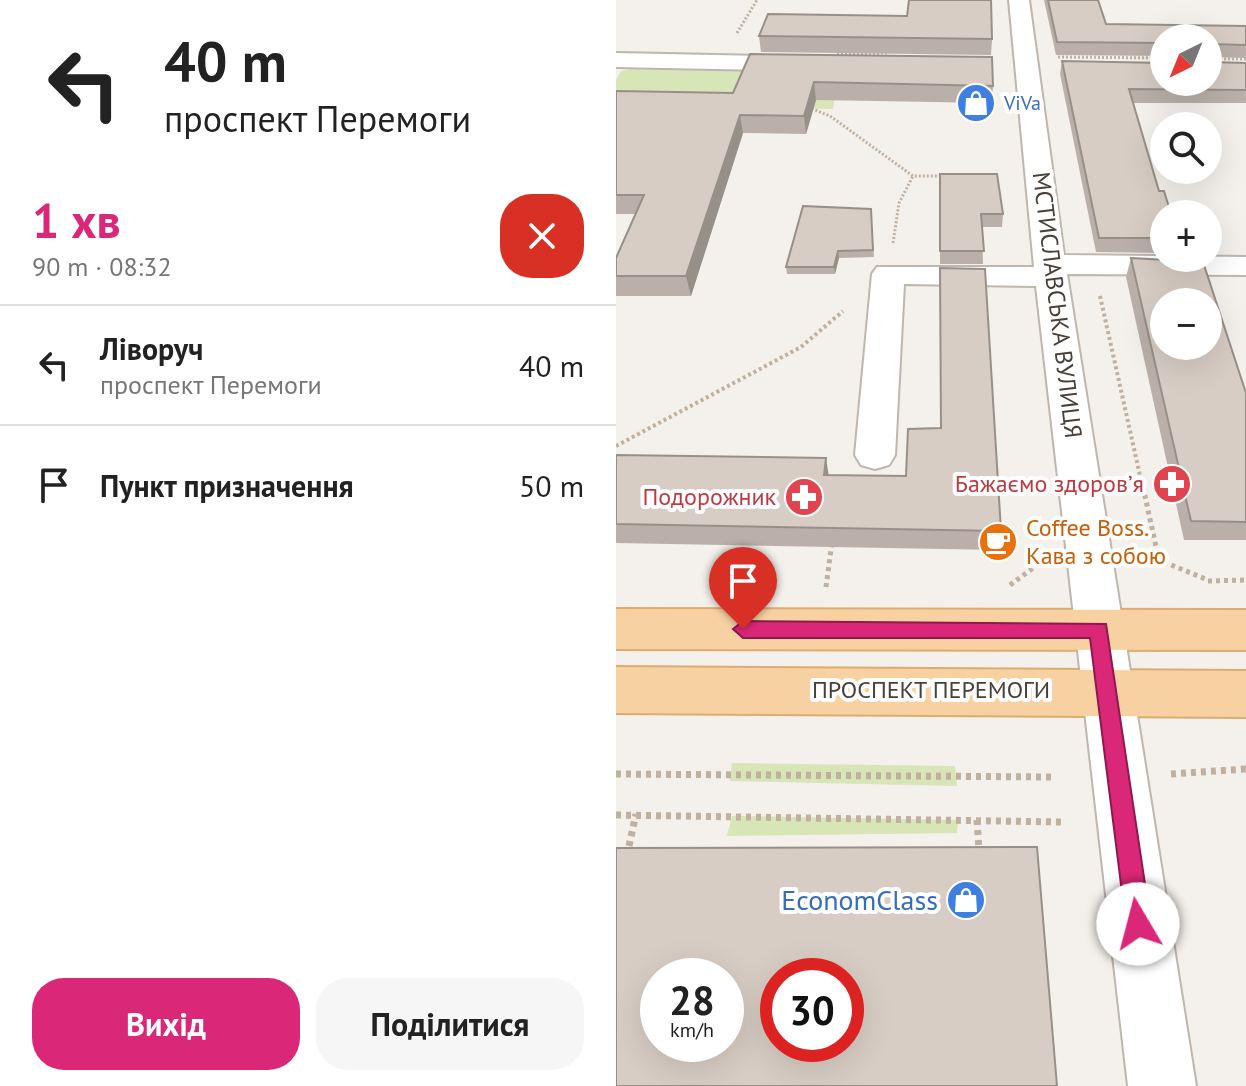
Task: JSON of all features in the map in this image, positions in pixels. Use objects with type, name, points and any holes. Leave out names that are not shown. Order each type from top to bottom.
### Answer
[{"type":"main road","points":[[616,629],[1246,630]]},
{"type":"main road","name":"ПРОСПЕКТ ПЕРЕМОГИ","points":[[616,690],[1246,694]]},
{"type":"street","name":"МСТИСЛАВСЬКА ВУЛИЦЯ","points":[[1019,0],[1017,62],[1050,270],[1162,1086]]},
{"type":"street","points":[[616,60],[826,64]]},
{"type":"street","points":[[1017,62],[1065,61]]},
{"type":"street","points":[[875,455],[888,274],[1050,270],[1093,265],[1246,266]]},
{"type":"path","points":[[1017,62],[1150,58]]},
{"type":"path","points":[[1222,59],[1246,59]]},
{"type":"path","points":[[803,104],[830,116],[913,176],[945,176]]},
{"type":"path","points":[[616,446],[801,347],[888,274],[899,203],[913,176]]},
{"type":"path","points":[[1093,265],[1159,560],[1208,580]]},
{"type":"path","points":[[825,596],[832,539]]},
{"type":"path","points":[[1162,775],[1246,769]]},
{"type":"path","points":[[616,774],[1052,777]]},
{"type":"path","points":[[629,846],[636,814]]},
{"type":"path","points":[[616,815],[1061,822]]},
{"type":"path","points":[[977,820],[979,850]]},
{"type":"green space","points":[[652,65],[839,74],[833,109],[616,107],[616,80],[621,71]]},
{"type":"green space","points":[[732,763],[955,766],[957,786],[730,781]]},
{"type":"green space","points":[[732,816],[958,820],[957,833],[727,836]]},
{"type":"building","points":[[909,0],[991,0],[992,39],[759,36],[768,14],[907,16]]},
{"type":"building","points":[[1048,0],[1098,0],[1106,24],[1150,25],[1150,43],[1057,42]]},
{"type":"building","points":[[1222,26],[1246,26],[1246,45],[1222,44]]},
{"type":"building","points":[[750,54],[992,57],[993,86],[814,82],[804,116],[740,115],[686,276],[616,276],[616,258],[644,195],[616,195],[616,91],[733,93]]},
{"type":"building","points":[[1062,61],[1150,63],[1150,89],[1129,89],[1150,160],[1150,184],[1157,184],[1167,200],[1150,200],[1150,238],[1099,238]]},
{"type":"building","points":[[1222,62],[1246,63],[1246,90],[1222,90]]},
{"type":"building","points":[[940,174],[997,174],[1003,214],[981,214],[984,251],[940,251]]},
{"type":"building","points":[[803,206],[871,209],[873,250],[838,251],[834,267],[786,267]]},
{"type":"building","points":[[1131,258],[1150,259],[1150,272],[1206,272],[1212,288],[1150,288],[1150,341]]},
{"type":"building","points":[[940,268],[985,269],[1001,531],[616,524],[616,455],[826,458],[824,475],[906,476],[908,429],[941,428]]},
{"type":"building","points":[[1222,320],[1246,393],[1246,522],[1191,521],[1154,360],[1222,360]]},
{"type":"building","points":[[1037,847],[1057,1086],[616,1086],[616,848]]},
{"type":"place","name":"ViVa","points":[[976,103]]},
{"type":"place","name":"Бажаємо здоровʼя","points":[[1172,484]]},
{"type":"place","name":"Подорожник","points":[[804,497]]},
{"type":"place","name":"Coffee Boss. Кава з собою","points":[[998,542]]},
{"type":"place","name":"EconomClass","points":[[966,900]]},
{"type":"route","points":[[743,629],[1099,630],[1138,924]]}]
